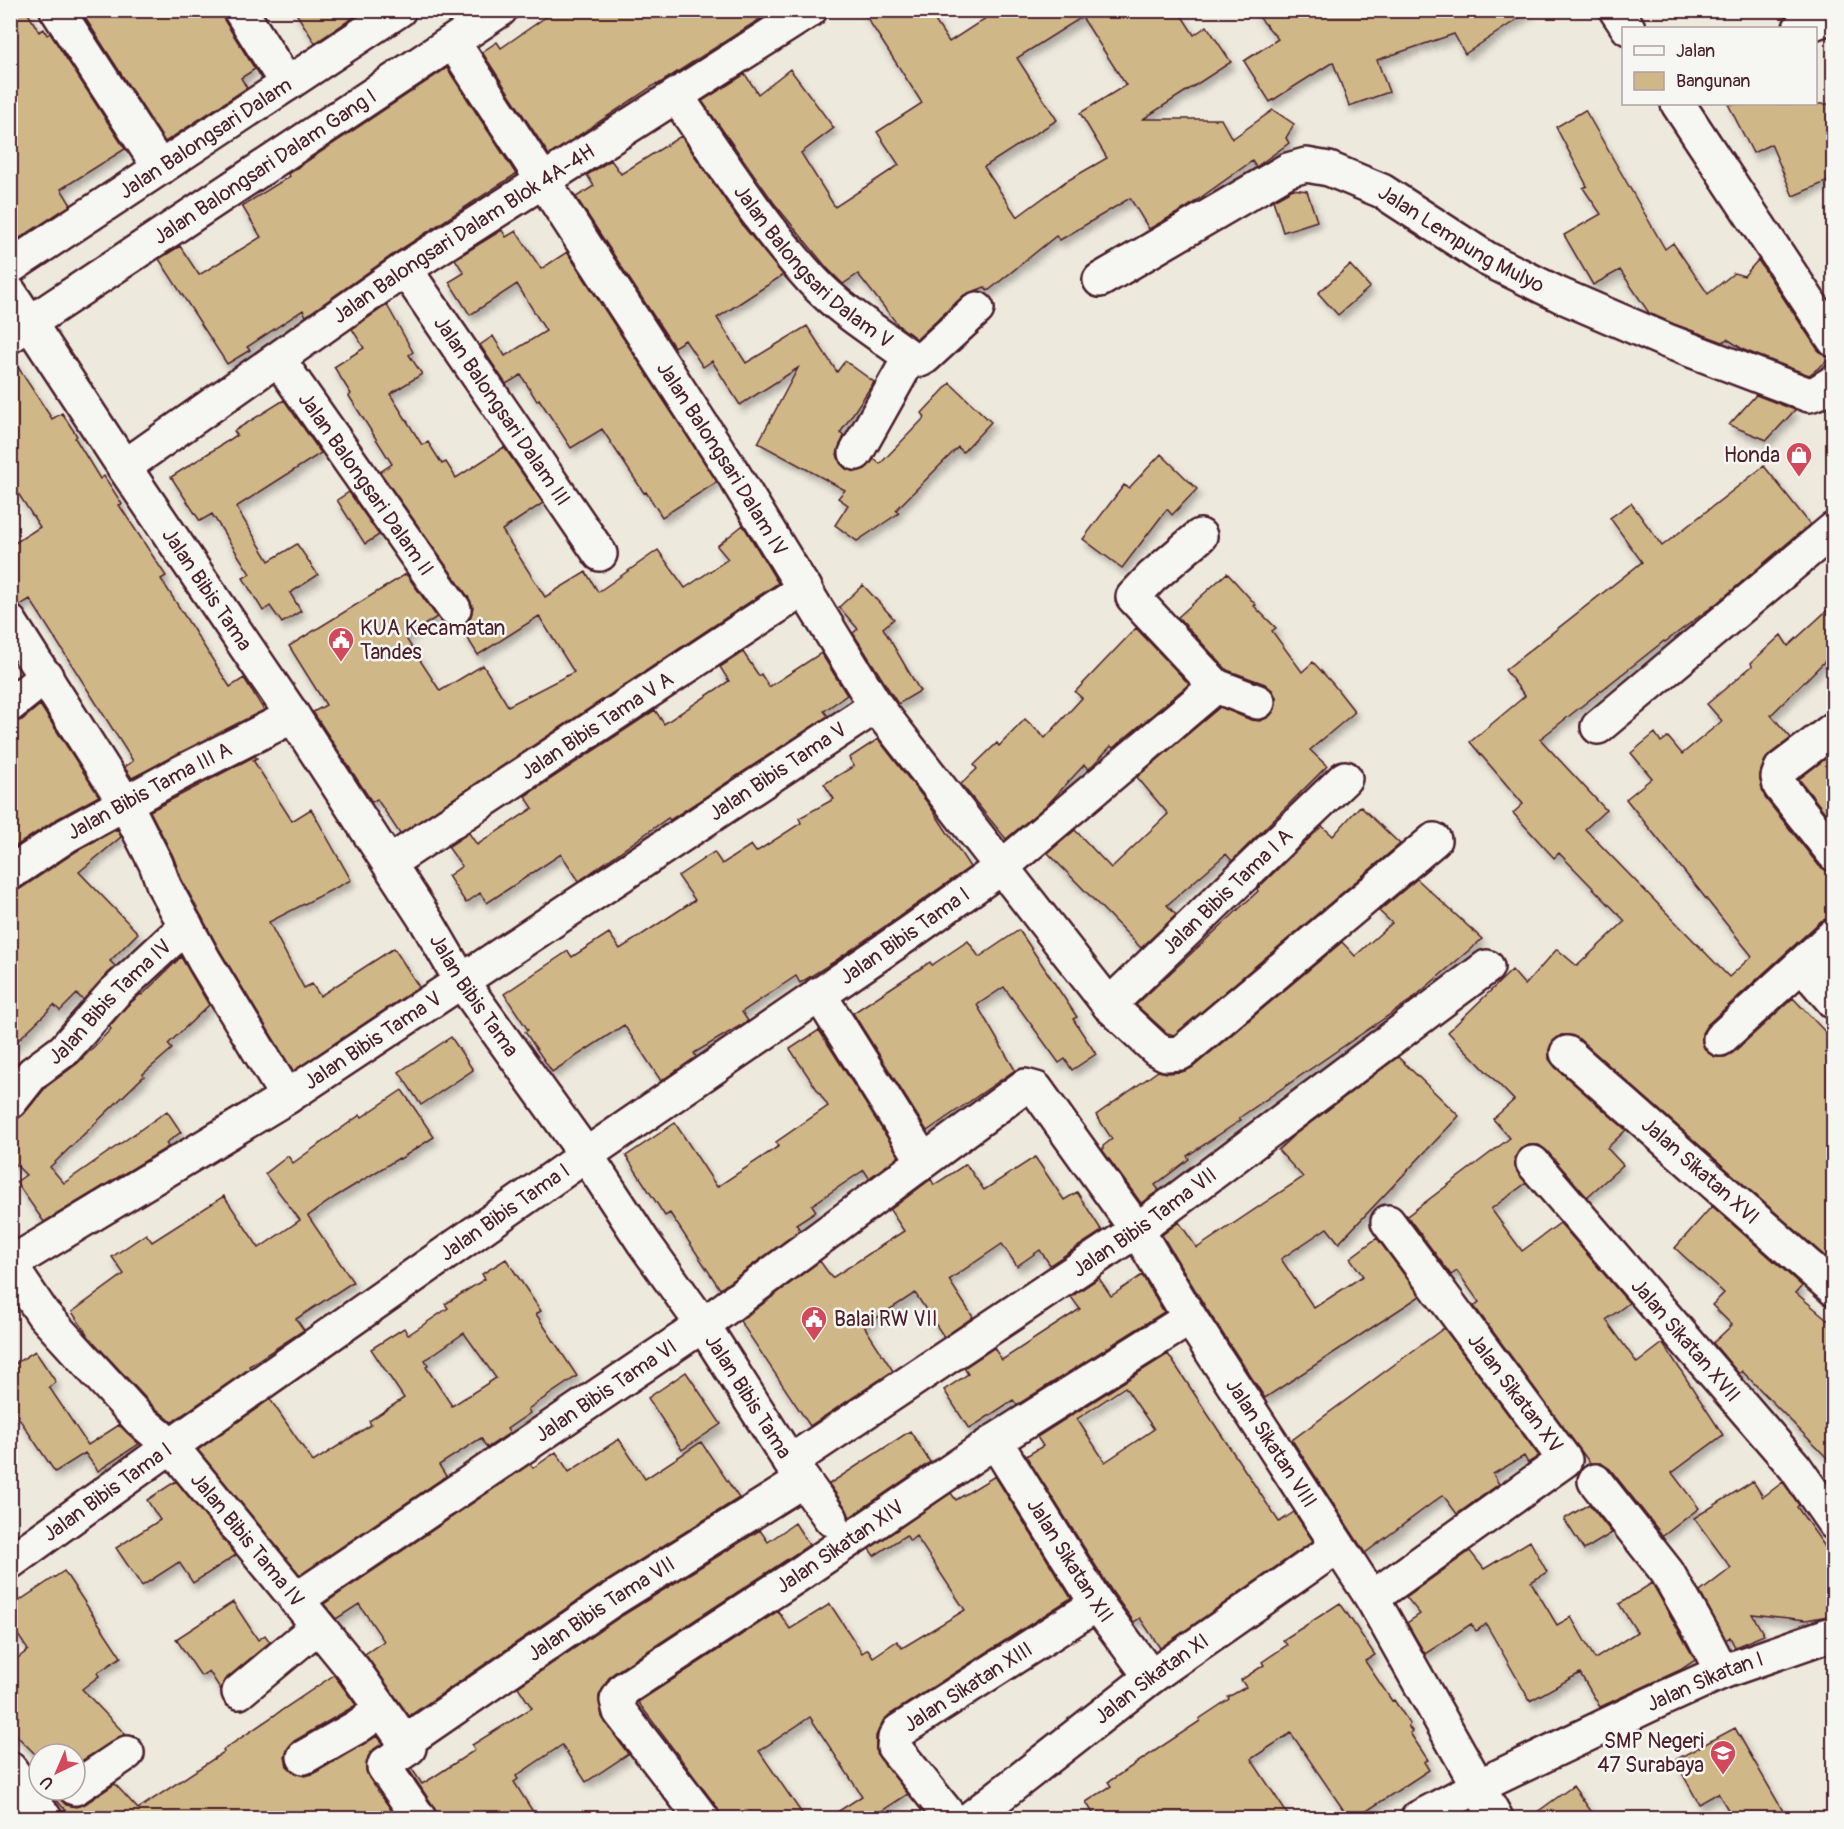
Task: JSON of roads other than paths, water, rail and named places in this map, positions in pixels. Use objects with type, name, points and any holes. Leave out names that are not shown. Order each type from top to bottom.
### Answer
[{"type":"street","points":[[57,10],[160,168]]},
{"type":"street","points":[[240,10],[288,84]]},
{"type":"street","name":"Jalan Balongsari Dalam","points":[[10,267],[399,10]]},
{"type":"street","name":"Jalan Balongsari Dalam Gang I","points":[[19,316],[500,10]]},
{"type":"street","name":"Jalan Balongsari Dalam Blok 4A-4H","points":[[124,467],[405,269],[810,10]]},
{"type":"street","points":[[1616,10],[1627,27]]},
{"type":"street","points":[[1803,27],[1833,15]]},
{"type":"street","name":"Jalan Balongsari Dalam IV","points":[[453,42],[731,470],[876,706],[1002,867]]},
{"type":"street","name":"Jalan Balongsari Dalam V","points":[[677,97],[777,239],[814,283],[910,357],[920,360],[925,357],[977,309]]},
{"type":"street","points":[[1679,105],[1833,340]]},
{"type":"street","name":"Jalan Lempung Mulyo","points":[[1100,280],[1288,170],[1306,165],[1329,169],[1382,191],[1487,260],[1560,295],[1667,341],[1809,395],[1833,382]]},
{"type":"street","name":"Jalan Balongsari Dalam III","points":[[405,269],[600,554]]},
{"type":"street","name":"Jalan Bibis Tama","points":[[19,316],[293,716],[389,863],[462,982],[586,1155],[644,1243],[703,1325],[796,1472],[831,1519]]},
{"type":"street","points":[[856,453],[910,357]]},
{"type":"street","name":"Jalan Balongsari Dalam II","points":[[278,359],[454,609]]},
{"type":"street","points":[[1598,727],[1833,529]]},
{"type":"street","points":[[1200,536],[1152,577],[1133,597],[1216,686],[1258,702]]},
{"type":"street","name":"Jalan Bibis Tama V A","points":[[389,863],[805,588]]},
{"type":"street","name":"Jalan Bibis Tama IV","points":[[10,622],[125,803],[156,864],[164,886],[204,960],[287,1097]]},
{"type":"street","points":[[10,705],[46,676]]},
{"type":"street","name":"Jalan Bibis Tama I","points":[[10,1562],[171,1446],[586,1155],[1002,867],[1216,686]]},
{"type":"street","name":"Jalan Bibis Tama V","points":[[10,1265],[287,1097],[876,706]]},
{"type":"street","name":"Jalan Bibis Tama III A","points":[[10,873],[67,835],[293,716]]},
{"type":"street","points":[[1833,729],[1781,769],[1778,777],[1780,786],[1833,854]]},
{"type":"street","name":"Jalan Bibis Tama I A","points":[[1108,1005],[1345,778]]},
{"type":"street","points":[[1002,867],[1108,1005],[1156,1049],[1166,1054],[1181,1053],[1434,840]]},
{"type":"street","name":"Jalan Bibis Tama IV","points":[[10,1102],[33,1073],[64,1050],[114,993],[186,926]]},
{"type":"street","points":[[1720,1040],[1833,935]]},
{"type":"street","points":[[1802,964],[1833,1002]]},
{"type":"street","name":"Jalan Bibis Tama VII","points":[[419,1818],[384,1767],[385,1764],[410,1748],[405,1742],[796,1472],[1137,1230],[1487,967]]},
{"type":"street","points":[[819,994],[923,1160]]},
{"type":"street","name":"Jalan Sikatan XVI","points":[[1567,1053],[1833,1289]]},
{"type":"street","name":"Jalan Sikatan VIII","points":[[1025,1086],[1036,1089],[1137,1230],[1190,1318],[1372,1598],[1496,1818]]},
{"type":"street","name":"Jalan Bibis Tama VI","points":[[296,1600],[703,1325],[1025,1086]]},
{"type":"street","name":"Jalan Sikatan XVII","points":[[1533,1163],[1795,1467],[1833,1523]]},
{"type":"street","name":"Jalan Sikatan XV","points":[[1372,1598],[1565,1460],[1388,1222]]},
{"type":"street","name":"Jalan Bibis Tama IV","points":[[10,1265],[43,1314],[140,1420],[171,1446],[354,1670],[405,1742]]},
{"type":"street","name":"Jalan Sikatan XIV","points":[[702,1818],[620,1712],[617,1700],[624,1689],[798,1575],[995,1441],[1190,1318]]},
{"type":"street","name":"Jalan Sikatan XII","points":[[995,1441],[1097,1604],[1151,1677]]},
{"type":"street","points":[[1595,1481],[1667,1572],[1722,1672]]},
{"type":"street","name":"Jalan Sikatan XI","points":[[971,1818],[1151,1677],[1338,1546]]},
{"type":"street","name":"Jalan Sikatan XIII","points":[[951,1818],[894,1747],[899,1731],[1097,1604]]},
{"type":"street","points":[[240,1692],[317,1627]]},
{"type":"street","name":"Jalan Sikatan I","points":[[1418,1818],[1477,1787],[1722,1672],[1833,1634]]},
{"type":"street","points":[[304,1757],[352,1730],[381,1710]]},
{"type":"street","points":[[87,1780],[127,1753]]},
{"type":"street","points":[[10,1769],[42,1815],[58,1802]]},
{"type":"place","name":"Honda","points":[[1799,478]]},
{"type":"place","name":"KUA Kecamatan Tandes","points":[[341,663]]},
{"type":"place","name":"Balai RW VII","points":[[814,1342]]},
{"type":"place","name":"SMP Negeri 47 Surabaya","points":[[1723,1776]]}]
